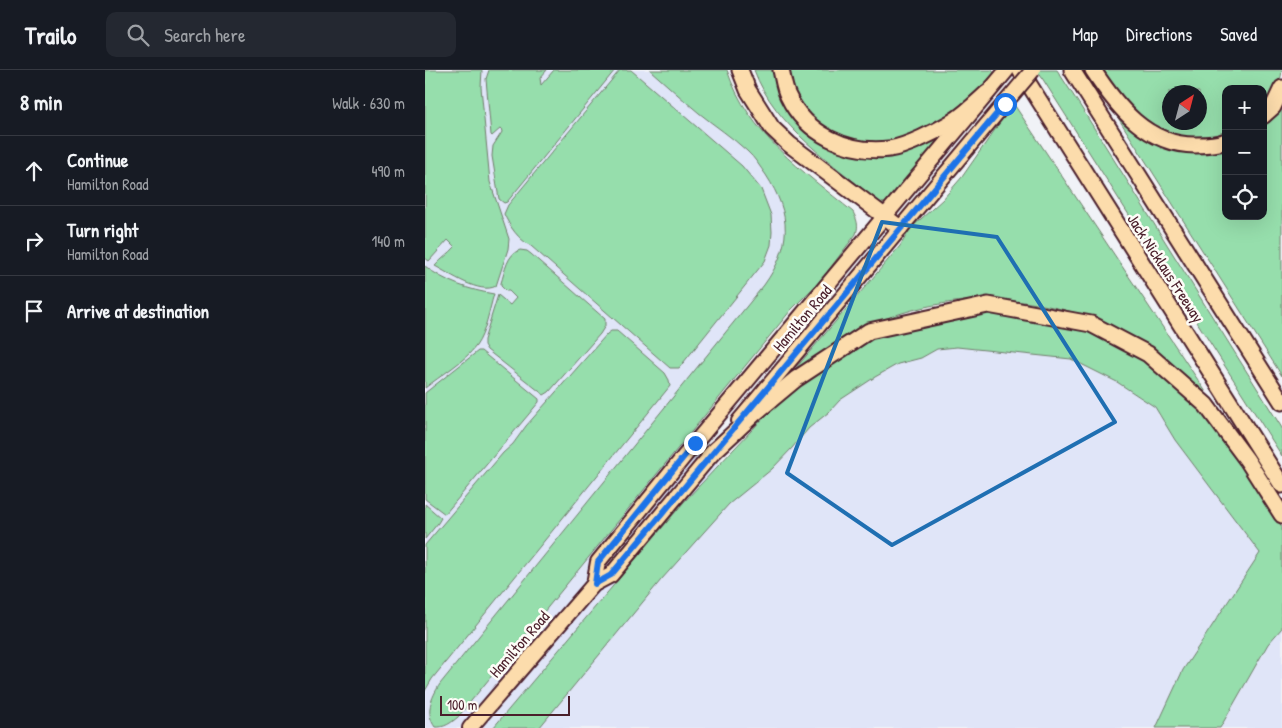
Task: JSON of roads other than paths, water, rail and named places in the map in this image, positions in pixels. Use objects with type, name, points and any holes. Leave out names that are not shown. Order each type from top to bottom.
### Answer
[{"type":"highway","points":[[740,70],[748,90],[772,128],[789,144],[900,228]]},
{"type":"highway","points":[[781,70],[788,96],[805,121],[829,139],[859,150],[890,149],[920,138],[953,122],[987,93]]},
{"type":"highway","points":[[1008,70],[1139,256]]},
{"type":"highway","name":"Jack Nicklaus Freeway","points":[[1020,70],[1282,485]]},
{"type":"highway","name":"Jack Nicklaus Freeway","points":[[1072,70],[1282,402]]},
{"type":"highway","points":[[1093,70],[1121,109],[1143,128],[1163,140],[1182,145],[1222,143]]},
{"type":"highway","points":[[1267,112],[1273,107],[1282,88]]},
{"type":"highway","points":[[709,456],[754,414],[796,379],[869,331],[988,305],[1091,324],[1148,354],[1206,405],[1247,460],[1282,515]]},
{"type":"main road","name":"Hamilton Road","points":[[595,584],[598,562],[695,443],[1008,70]]},
{"type":"main road","name":"Hamilton Road","points":[[470,728],[595,584],[611,575],[1033,70]]}]
